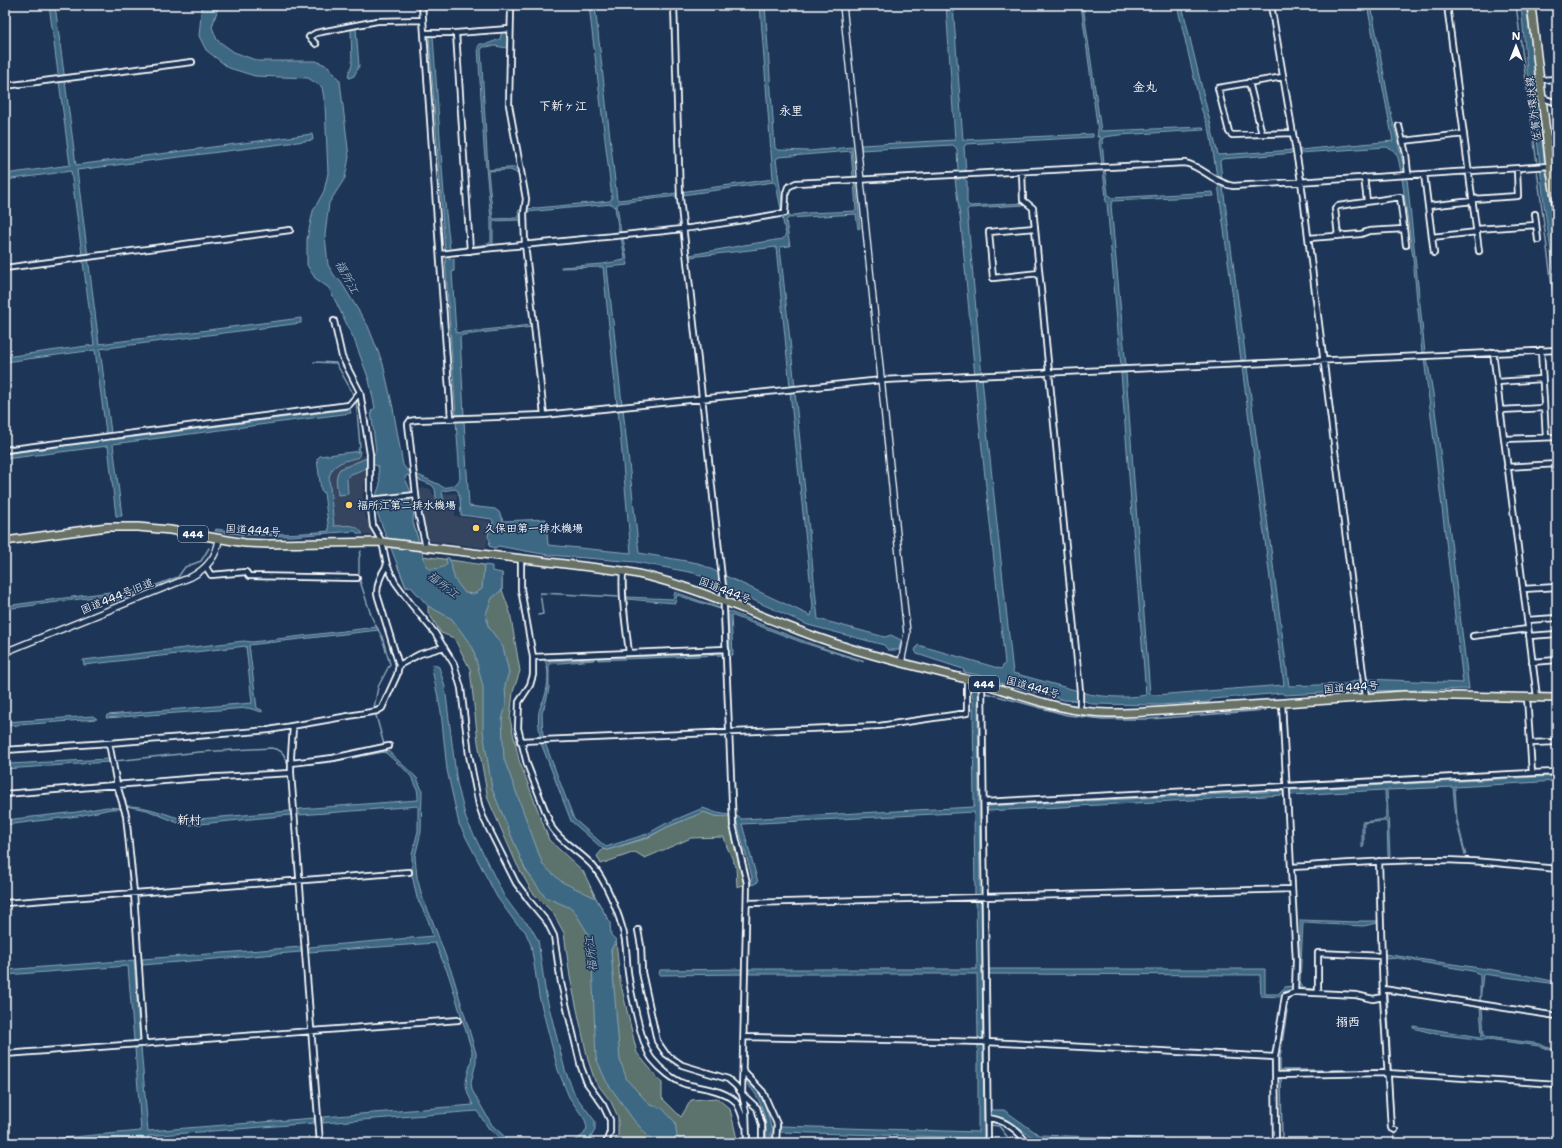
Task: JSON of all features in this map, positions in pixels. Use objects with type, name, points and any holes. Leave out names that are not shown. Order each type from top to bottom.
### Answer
[{"type":"main road","name":"佐賀外環状線","points":[[1531,5],[1543,98],[1548,166],[1557,209]]},
{"type":"main road","name":"国道444号","points":[[5,542],[107,527],[138,527],[170,530],[219,539],[268,544],[382,542]]},
{"type":"main road","name":"444","points":[[382,542],[426,547]]},
{"type":"main road","name":"国道444号","points":[[426,547],[521,560],[623,571],[647,576],[674,583],[801,632],[902,663],[967,679],[1061,706],[1081,707],[1123,713],[1404,695],[1557,698]]},
{"type":"street","points":[[422,5],[451,418]]},
{"type":"street","points":[[674,5],[679,185],[723,587],[733,825],[747,882],[748,903],[742,1094],[746,1112],[747,1143]]},
{"type":"street","points":[[843,5],[907,633],[902,663]]},
{"type":"street","points":[[1271,5],[1301,181],[1309,238],[1366,697]]},
{"type":"street","points":[[1447,5],[1479,251]]},
{"type":"street","points":[[511,8],[509,29],[509,105],[526,199],[524,213],[526,244],[544,415]]},
{"type":"street","points":[[316,44],[309,37],[316,33],[377,21],[424,20]]},
{"type":"street","points":[[424,33],[456,33],[509,29]]},
{"type":"street","points":[[456,33],[470,251]]},
{"type":"street","points":[[5,86],[192,62]]},
{"type":"street","points":[[1283,77],[1218,88],[1229,132],[1232,135],[1293,133]]},
{"type":"street","points":[[1540,80],[1557,79]]},
{"type":"street","points":[[1249,82],[1262,134]]},
{"type":"street","points":[[1543,98],[1557,103]]},
{"type":"street","points":[[1399,126],[1408,174]]},
{"type":"street","points":[[1403,141],[1464,134]]},
{"type":"street","points":[[1547,138],[1557,138]]},
{"type":"street","points":[[440,254],[684,228],[784,213],[786,192],[788,187],[792,184],[861,179],[1185,163],[1198,168],[1224,184],[1233,186],[1548,166]]},
{"type":"street","points":[[1428,206],[1518,196],[1517,168]]},
{"type":"street","points":[[1022,172],[1023,200],[1033,208],[1081,707]]},
{"type":"street","points":[[1424,174],[1434,253]]},
{"type":"street","points":[[1364,177],[1367,200]]},
{"type":"street","points":[[1338,236],[1336,209],[1338,206],[1367,200],[1400,197],[1406,245]]},
{"type":"street","points":[[1535,214],[1538,240]]},
{"type":"street","points":[[1432,237],[1477,230],[1536,225]]},
{"type":"street","points":[[1035,228],[989,232],[993,278],[1039,273]]},
{"type":"street","points":[[1309,238],[1404,229]]},
{"type":"street","points":[[5,268],[290,230]]},
{"type":"street","points":[[334,321],[342,357],[360,392],[370,454],[370,500],[373,526],[382,542],[387,565],[403,594],[435,633],[454,664],[460,682],[469,755],[479,805],[483,817],[516,883],[548,922],[554,936],[561,983],[581,1067],[587,1083],[603,1105],[610,1120],[610,1132],[606,1143]]},
{"type":"street","points":[[1541,350],[1546,437]]},
{"type":"street","points":[[426,547],[419,518],[416,495],[408,424],[410,421],[544,415],[882,380],[1557,350]]},
{"type":"street","points":[[1493,352],[1537,697]]},
{"type":"street","points":[[1497,382],[1542,379]]},
{"type":"street","points":[[5,450],[349,405],[360,392]]},
{"type":"street","points":[[1500,410],[1544,408]]},
{"type":"street","points":[[1504,439],[1557,437]]},
{"type":"street","points":[[1508,467],[1557,464]]},
{"type":"street","points":[[370,500],[416,495]]},
{"type":"street","name":"国道444号旧道","points":[[5,652],[191,577],[206,567],[218,547],[219,539]]},
{"type":"street","points":[[521,560],[521,589],[533,657],[533,675],[530,685],[519,702],[518,728],[520,741],[527,764],[552,828],[557,835],[592,865],[612,900],[623,927],[630,981],[644,1045],[651,1058],[671,1077],[684,1083],[724,1094],[734,1101],[746,1126]]},
{"type":"street","points":[[5,750],[269,730],[375,712],[382,708],[400,665],[377,594],[381,574],[387,565]]},
{"type":"street","points":[[206,567],[211,575],[246,572],[248,576],[357,578]]},
{"type":"street","points":[[623,571],[622,592],[628,653]]},
{"type":"street","points":[[1523,589],[1557,587]]},
{"type":"street","points":[[1527,620],[1557,618]]},
{"type":"street","points":[[1473,636],[1528,629]]},
{"type":"street","points":[[1529,636],[1557,634]]},
{"type":"street","points":[[400,665],[429,650],[444,647]]},
{"type":"street","points":[[533,657],[726,649]]},
{"type":"street","points":[[1532,662],[1557,660]]},
{"type":"street","points":[[520,741],[879,726],[968,713],[967,679]]},
{"type":"street","points":[[982,684],[988,1143]]},
{"type":"street","points":[[1527,697],[1532,773]]},
{"type":"street","points":[[1282,703],[1292,867],[1296,960],[1295,992]]},
{"type":"street","points":[[293,726],[291,773],[320,1143]]},
{"type":"street","points":[[1530,743],[1557,742]]},
{"type":"street","points":[[108,743],[117,785],[126,816],[134,893],[144,1044]]},
{"type":"street","points":[[291,763],[333,758],[389,746]]},
{"type":"street","points":[[984,802],[1557,772]]},
{"type":"street","points":[[5,794],[200,778],[291,773]]},
{"type":"street","points":[[1292,867],[1379,861],[1470,861],[1557,869]]},
{"type":"street","points":[[1379,861],[1383,997],[1387,1073],[1393,1129]]},
{"type":"street","points":[[5,903],[409,872]]},
{"type":"street","points":[[748,903],[1292,889]]},
{"type":"street","points":[[638,930],[641,946],[642,972],[657,1041],[666,1054],[682,1065],[728,1079],[736,1086],[757,1108],[762,1125],[762,1143]]},
{"type":"street","points":[[1318,993],[1318,953],[1382,956]]},
{"type":"street","points":[[1383,989],[1557,1016]]},
{"type":"street","points":[[1276,1143],[1276,1056],[1285,996],[1295,992],[1356,995],[1373,999],[1383,997]]},
{"type":"street","points":[[5,1054],[458,1020]]},
{"type":"street","points":[[744,1037],[987,1042],[1276,1056]]},
{"type":"street","points":[[743,1071],[763,1092],[777,1124],[776,1143]]},
{"type":"street","points":[[1276,1075],[1387,1073],[1557,1084]]},
{"type":"street","points":[[988,1118],[999,1119],[1004,1122],[1020,1134],[1027,1143]]},
{"type":"shaded area","points":[[366,455],[366,481],[363,495],[365,516],[371,526],[372,535],[365,535],[359,528],[351,525],[334,527],[329,477],[331,469],[337,464]]},
{"type":"shaded area","points":[[423,487],[431,489],[433,495],[457,493],[455,516],[492,521],[486,548],[430,541],[425,527],[419,493]]},
{"type":"green space","points":[[413,523],[423,556],[484,565],[485,590],[474,608],[440,593],[409,535]]},
{"type":"green space","points":[[397,565],[406,577],[452,616],[483,653],[487,731],[528,865],[576,905],[593,925],[602,1056],[661,1143],[614,1143],[618,1135],[618,1117],[611,1102],[595,1081],[588,1060],[570,977],[564,933],[553,913],[532,892],[517,865],[488,799],[478,742],[470,669],[454,638],[441,633],[428,612],[428,605],[411,587],[406,587]]},
{"type":"green space","points":[[502,573],[502,590],[510,612],[520,671],[513,692],[510,719],[519,760],[549,840],[583,871],[610,923],[542,869],[503,766],[482,616]]},
{"type":"green space","points":[[704,812],[715,816],[730,817],[731,828],[746,884],[737,887],[736,867],[724,837],[691,838],[645,858],[635,852],[601,864],[597,856],[603,849],[607,850],[647,838],[667,827]]},
{"type":"green space","points":[[616,940],[620,981],[637,1053],[662,1083],[662,1098],[681,1117],[691,1100],[717,1098],[730,1109],[737,1139],[704,1140],[704,1143],[679,1143],[622,1079],[617,1057],[611,949]]},
{"type":"water","points":[[49,5],[55,5],[76,165],[312,134],[313,140],[77,170],[99,344],[301,318],[301,323],[100,349],[112,440],[350,409],[351,413],[113,444],[122,516],[116,516],[108,446],[5,459],[5,454],[107,440],[95,350],[5,362],[5,357],[94,345],[71,171],[5,180],[5,174],[70,165]]},
{"type":"water","name":"福所江","points":[[202,5],[219,5],[212,27],[217,40],[234,52],[258,61],[316,61],[328,66],[340,81],[349,157],[345,178],[329,203],[325,235],[328,265],[334,275],[341,282],[368,326],[383,364],[393,408],[403,465],[407,470],[442,487],[450,487],[455,485],[460,478],[456,421],[464,421],[469,506],[495,509],[499,512],[503,521],[546,519],[548,545],[631,553],[618,409],[623,409],[639,553],[698,563],[811,616],[813,607],[790,392],[795,392],[818,619],[885,637],[891,635],[901,640],[899,650],[888,650],[884,645],[808,625],[694,573],[636,562],[548,555],[498,546],[495,548],[489,546],[489,532],[487,531],[488,525],[493,524],[492,519],[461,515],[458,491],[455,489],[442,491],[444,503],[437,504],[435,489],[432,485],[407,475],[405,478],[411,492],[409,493],[410,504],[414,504],[413,523],[427,568],[435,569],[443,567],[447,564],[446,558],[449,558],[455,580],[465,593],[474,594],[482,589],[484,565],[492,566],[492,571],[502,573],[502,590],[492,598],[486,614],[488,626],[503,647],[509,672],[505,685],[506,705],[502,720],[504,759],[543,865],[562,882],[596,898],[610,923],[611,935],[616,940],[611,950],[620,1060],[627,1080],[650,1105],[662,1108],[675,1122],[677,1136],[683,1143],[654,1143],[632,1118],[606,1081],[596,1058],[592,963],[587,932],[573,909],[545,897],[525,869],[492,789],[483,731],[483,687],[473,648],[452,619],[428,606],[411,587],[406,587],[376,510],[380,509],[379,496],[376,496],[380,484],[378,466],[374,465],[349,475],[347,479],[348,494],[338,495],[336,478],[340,469],[374,455],[376,451],[371,411],[375,408],[369,380],[354,339],[329,288],[315,278],[307,265],[307,239],[313,211],[324,191],[328,173],[325,105],[322,87],[308,78],[255,76],[229,68],[206,50],[199,36]]},
{"type":"water","points":[[760,5],[765,5],[775,148],[778,150],[809,151],[852,147],[855,176],[853,177],[851,151],[779,157],[776,159],[783,209],[781,209],[774,182],[682,195],[681,192],[773,179]]},
{"type":"water","points":[[946,5],[953,5],[963,140],[1093,134],[1093,137],[966,144],[964,147],[966,171],[963,171],[964,179],[967,181],[967,203],[970,206],[1024,203],[1026,205],[969,208],[967,210],[986,421],[1013,673],[1100,696],[1120,697],[1146,695],[1121,373],[1126,373],[1150,694],[1155,695],[1284,685],[1242,367],[1247,367],[1289,686],[1345,684],[1362,679],[1362,684],[1367,684],[1367,679],[1463,683],[1424,358],[1427,358],[1433,393],[1469,689],[1368,691],[1367,687],[1363,687],[1363,691],[1284,695],[1282,693],[1212,699],[1209,702],[1158,705],[1092,704],[1085,701],[1064,700],[1000,683],[997,679],[964,672],[963,669],[917,654],[915,650],[918,645],[1001,669],[1005,663],[979,421],[961,224],[955,179],[960,179],[957,149],[953,145],[861,150],[861,145],[955,140]]},
{"type":"water","points":[[1081,5],[1083,5],[1101,131],[1203,127],[1204,130],[1104,137],[1102,140],[1104,164],[1102,165],[1099,142],[1101,137],[1097,137],[1098,132]]},
{"type":"water","points":[[1177,5],[1182,5],[1218,155],[1294,150],[1295,153],[1222,159],[1220,161],[1222,179],[1217,177],[1210,132],[1201,108]]},
{"type":"water","points":[[1367,5],[1371,5],[1392,118],[1405,171],[1401,172],[1396,153],[1386,147],[1300,153],[1299,150],[1393,141]]},
{"type":"water","points":[[1521,5],[1526,5],[1538,91],[1545,171],[1548,177],[1557,244],[1557,291],[1544,204],[1531,81],[1527,71]]},
{"type":"water","points":[[589,6],[595,6],[617,199],[677,193],[677,196],[619,203],[617,205],[621,233],[619,233],[615,207],[612,204],[526,212],[526,209],[610,201],[612,198]]},
{"type":"water","points":[[356,28],[359,66],[354,76],[349,78],[348,75],[352,65],[351,29]]},
{"type":"water","points":[[502,31],[507,33],[507,48],[495,46],[483,47],[481,50],[488,170],[519,168],[521,177],[510,170],[488,171],[493,219],[517,218],[519,217],[518,211],[522,209],[524,241],[520,220],[493,221],[493,246],[446,252],[429,36],[433,36],[444,195],[450,249],[488,244],[491,242],[491,219],[484,147],[478,47],[480,44],[487,44],[500,39]]},
{"type":"water","points":[[1103,170],[1105,170],[1108,194],[1111,198],[1213,192],[1214,196],[1113,201],[1111,205],[1126,367],[1121,367]]},
{"type":"water","points":[[1402,178],[1407,178],[1425,353],[1422,353],[1413,258]]},
{"type":"water","points":[[854,181],[856,181],[860,228],[858,229],[856,214],[788,218],[786,221],[790,246],[780,247],[795,387],[790,387],[776,247],[690,257],[690,255],[783,239],[786,234],[782,217],[807,213],[856,211]]},
{"type":"water","points":[[1218,184],[1223,187],[1246,360],[1241,360]]},
{"type":"water","points":[[621,238],[623,238],[628,265],[607,267],[622,404],[617,405],[603,267],[561,267],[603,264],[624,260],[625,258]]},
{"type":"water","points":[[448,255],[449,258],[454,259],[454,271],[452,272],[456,333],[531,325],[532,327],[463,335],[460,337],[464,415],[456,415],[445,258]]},
{"type":"water","points":[[360,451],[359,457],[337,465],[329,477],[334,526],[354,526],[363,534],[358,534],[355,531],[291,536],[246,535],[215,531],[216,529],[272,534],[329,531],[324,493],[321,490],[317,459],[320,456]]},
{"type":"water","points":[[110,592],[110,595],[5,609],[5,606]]},
{"type":"water","points":[[675,592],[720,609],[677,595],[675,603],[626,599],[626,597],[673,599]]},
{"type":"water","points":[[728,611],[812,644],[863,660],[864,662],[801,642],[731,615],[733,655],[729,655]]},
{"type":"water","points":[[377,627],[379,630],[249,645],[257,708],[262,710],[262,712],[248,708],[106,718],[107,715],[252,703],[246,646],[84,665],[83,660],[244,641],[252,642]]},
{"type":"water","points":[[724,653],[724,655],[598,660],[598,658]]},
{"type":"water","points":[[544,659],[550,661],[594,660],[549,664],[549,688],[542,713],[543,737],[540,736],[538,718],[540,706],[545,696],[548,682],[548,672]]},
{"type":"water","points":[[433,664],[439,667],[445,687],[457,783],[466,819],[504,896],[518,915],[530,926],[538,940],[546,995],[565,1070],[575,1095],[595,1121],[595,1130],[586,1143],[566,1143],[578,1139],[584,1134],[587,1128],[585,1120],[569,1097],[558,1070],[539,996],[531,945],[525,931],[515,922],[497,897],[459,824],[447,770],[441,712],[432,669]]},
{"type":"water","points":[[971,689],[978,691],[980,896],[975,896],[974,812],[742,824],[758,882],[752,885],[752,877],[735,815],[742,819],[974,807],[973,698]]},
{"type":"water","points":[[93,716],[97,719],[5,726],[5,722]]},
{"type":"water","points":[[541,743],[545,743],[574,819],[606,847],[647,834],[665,824],[703,808],[729,815],[730,817],[715,816],[704,812],[667,827],[648,837],[607,850],[603,849],[571,821]]},
{"type":"water","points":[[387,750],[417,778],[422,790],[421,832],[415,857],[417,877],[422,896],[453,976],[476,1053],[476,1063],[471,1082],[472,1090],[492,1125],[505,1137],[507,1143],[503,1143],[501,1139],[489,1129],[477,1111],[323,1123],[323,1117],[473,1105],[466,1086],[472,1051],[449,976],[435,943],[309,952],[309,947],[433,936],[428,920],[417,898],[412,875],[412,854],[418,831],[418,806],[299,815],[299,809],[418,800],[418,792],[413,779],[398,763],[386,753],[382,752]]},
{"type":"water","points":[[109,759],[109,762],[5,769],[5,765],[8,764]]},
{"type":"water","points":[[1557,776],[1557,781],[1455,787],[1457,819],[1466,855],[1456,820],[1453,787],[1387,790],[1390,856],[1388,856],[1387,823],[1385,821],[1364,823],[1364,846],[1362,848],[1362,822],[1386,819],[1385,790],[1290,795],[1289,790]]},
{"type":"water","points":[[1284,791],[1284,795],[987,811],[987,806]]},
{"type":"water","points":[[126,806],[143,807],[187,820],[290,811],[291,815],[190,825],[178,823],[147,810]]},
{"type":"water","points":[[107,807],[122,809],[111,809],[78,816],[5,825],[5,820]]},
{"type":"water","points":[[976,900],[981,900],[983,1039],[978,1039],[977,974],[749,974],[749,969],[977,969]]},
{"type":"water","points":[[1300,920],[1358,922],[1378,921],[1378,923],[1363,926],[1303,923],[1300,984],[1302,988],[1316,990],[1299,989]]},
{"type":"water","points":[[301,947],[301,952],[142,965],[142,959]]},
{"type":"water","points":[[1384,954],[1514,973],[1557,982],[1557,984],[1483,974],[1480,1002],[1480,974],[1472,971],[1398,958],[1385,959]]},
{"type":"water","points":[[134,960],[140,1041],[134,1041],[128,966],[5,975],[5,970]]},
{"type":"water","points":[[744,969],[744,974],[659,975],[660,970]]},
{"type":"water","points":[[988,969],[1265,969],[1265,994],[1278,994],[1285,987],[1292,986],[1292,989],[1285,991],[1279,997],[1261,996],[1260,975],[988,974]]},
{"type":"water","points":[[1480,1007],[1482,1008],[1484,1035],[1488,1037],[1540,1044],[1557,1050],[1557,1052],[1539,1046],[1436,1034],[1413,1028],[1413,1026],[1480,1037],[1482,1035]]},
{"type":"water","points":[[978,1045],[983,1045],[984,1143],[979,1143],[978,1138],[780,1132],[779,1129],[781,1126],[978,1132]]},
{"type":"water","points":[[141,1047],[148,1131],[314,1118],[314,1123],[148,1136],[149,1143],[142,1143],[142,1137],[62,1143],[5,1143],[141,1131],[135,1048]]},
{"type":"water","points":[[746,1078],[756,1088],[768,1113],[771,1127],[775,1127],[774,1131],[771,1133],[771,1143],[767,1143],[765,1119],[760,1103],[752,1089],[746,1083]]},
{"type":"water","points":[[990,1110],[1004,1110],[1039,1135],[1275,1143],[1111,1143],[1036,1140],[1004,1118],[991,1115]]},
{"type":"waterway","points":[[1516,5],[1537,164]]},
{"type":"waterway","points":[[1537,170],[1557,325]]},
{"type":"waterway","points":[[314,362],[336,363],[356,399],[360,446],[357,452]]},
{"type":"waterway","points":[[109,595],[111,602],[178,577],[185,567],[201,561],[209,548]]},
{"type":"waterway","points":[[361,551],[359,558],[359,578],[372,618],[382,637],[390,664],[378,687],[374,708],[386,752]]},
{"type":"waterway","points":[[538,615],[543,614],[540,593],[620,597]]},
{"type":"waterway","points":[[986,693],[1067,715],[1103,719],[1150,719],[1266,710]]},
{"type":"waterway","points":[[115,761],[199,752],[271,748],[282,752],[287,763]]},
{"type":"waterway","points":[[296,765],[330,762],[383,752]]},
{"type":"waterway","points":[[1387,995],[1391,1070]]},
{"type":"waterway","points":[[1287,1011],[1280,1057],[1280,1070],[1385,1070]]},
{"type":"waterway","points":[[1281,1077],[1282,1143]]},
{"type":"waterway","points":[[1391,1077],[1395,1143]]},
{"type":"waterway","points":[[991,1125],[999,1126],[1012,1143]]},
{"type":"place","name":"福所江第二排水機場","points":[[349,505]]},
{"type":"place","name":"久保田第一排水機場","points":[[476,528]]},
{"type":"district","name":"金丸","points":[[1145,87]]},
{"type":"district","name":"下新ヶ江","points":[[563,106]]},
{"type":"district","name":"永里","points":[[791,111]]},
{"type":"district","name":"新村","points":[[189,820]]},
{"type":"district","name":"搦西","points":[[1348,1022]]}]
